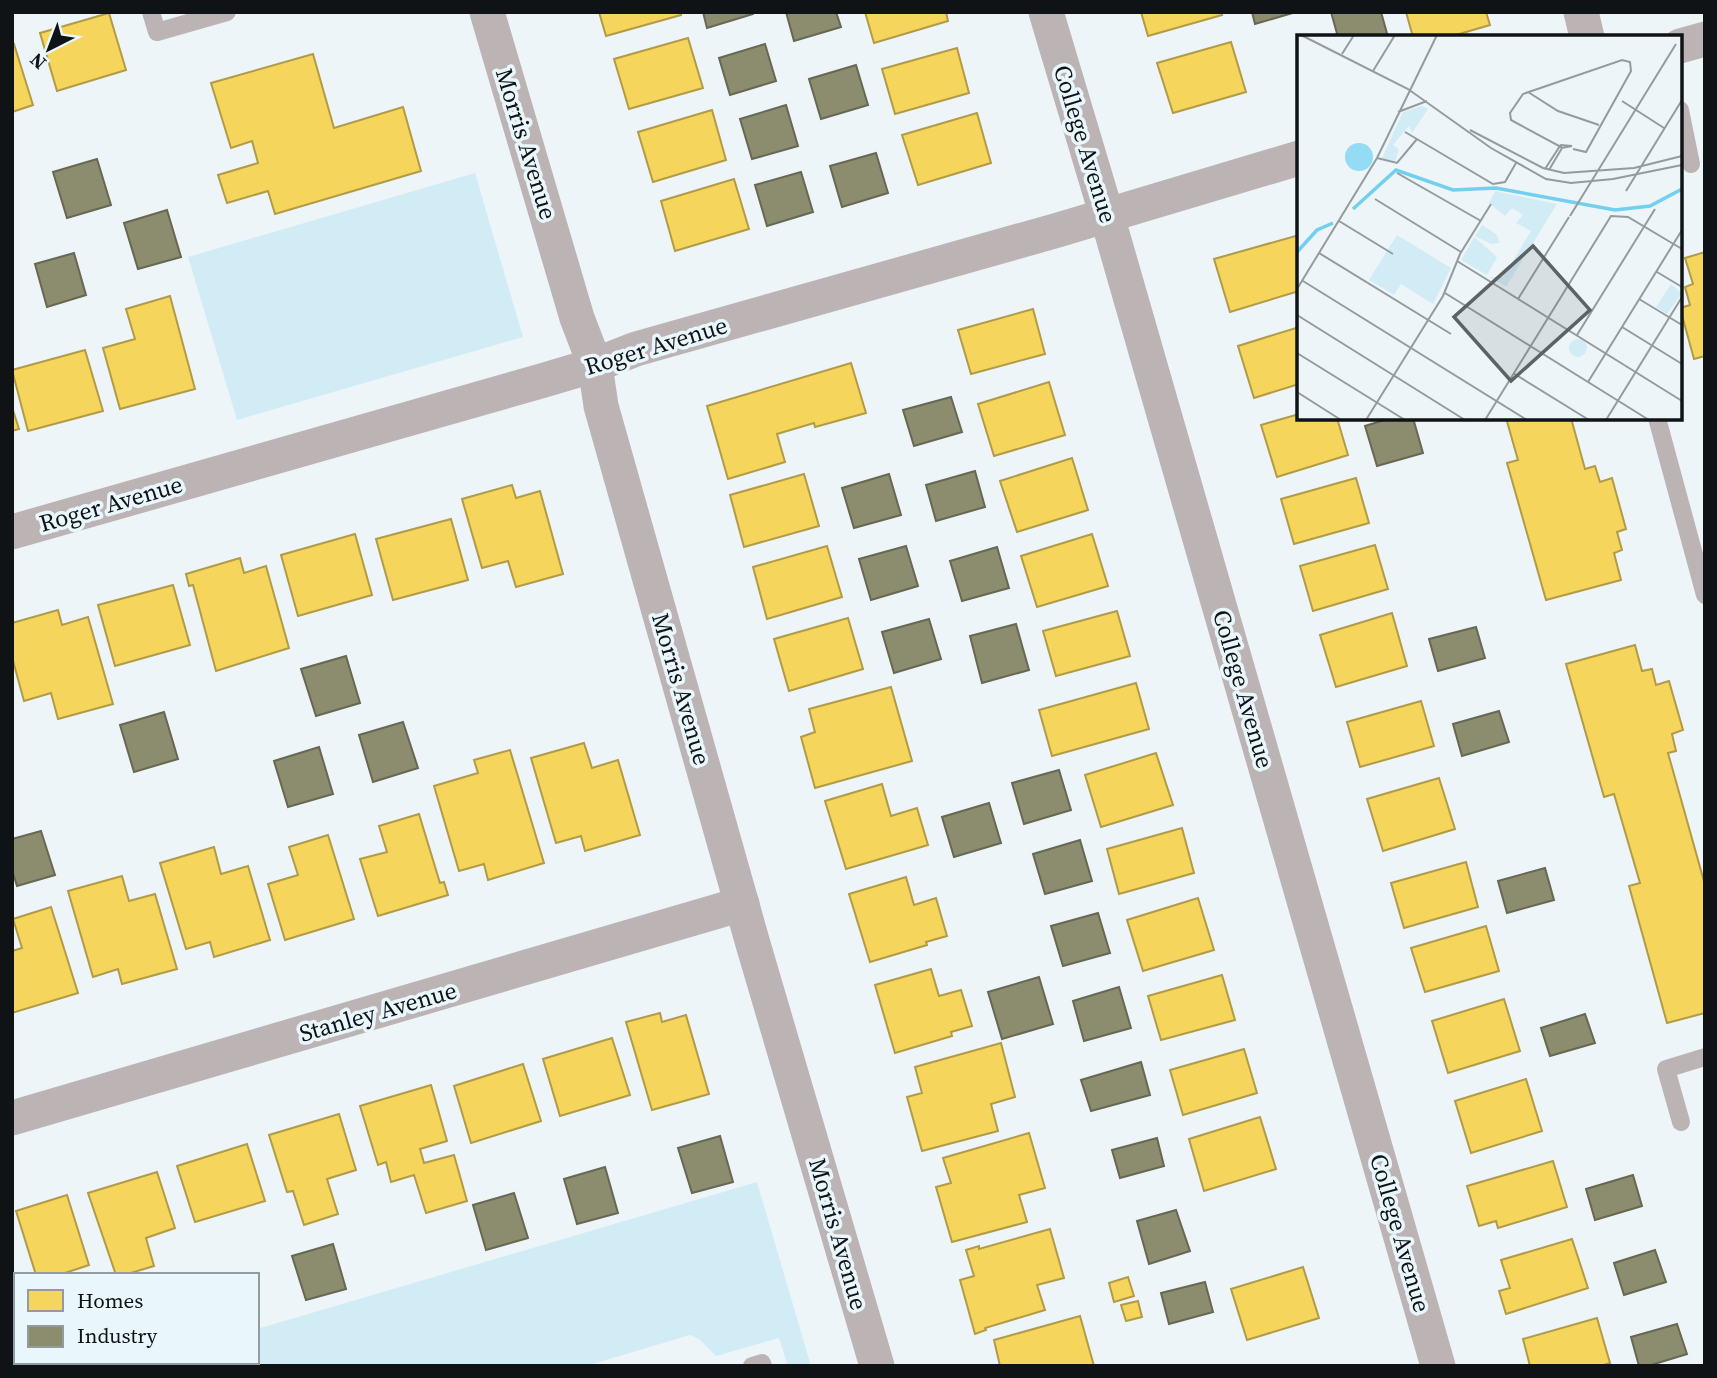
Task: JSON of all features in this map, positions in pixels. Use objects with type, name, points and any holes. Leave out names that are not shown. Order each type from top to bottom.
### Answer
[{"type":"street","name":"Morris Avenue","points":[[487,12],[577,317],[595,365],[601,406],[877,1366]]},
{"type":"street","name":"College Avenue","points":[[1046,12],[1438,1366]]},
{"type":"street","points":[[1581,12],[1587,35]]},
{"type":"street","points":[[1682,45],[1705,39]]},
{"type":"street","name":"Roger Avenue","points":[[12,532],[595,365],[636,349],[1107,216],[1297,159]]},
{"type":"street","name":"Stanley Avenue","points":[[12,1118],[742,904]]},
{"type":"lane","points":[[151,12],[157,32],[227,12]]},
{"type":"lane","points":[[1682,119],[1692,163]]},
{"type":"lane","points":[[1658,420],[1705,595]]},
{"type":"lane","points":[[1681,1122],[1666,1069],[1705,1057]]},
{"type":"lane","points":[[752,1366],[762,1363],[763,1366]]},
{"type":"shaded area","points":[[475,173],[523,337],[237,420],[188,257]]},
{"type":"shaded area","points":[[757,1182],[811,1366],[788,1366],[779,1338],[716,1356],[699,1339],[690,1335],[586,1366],[131,1366],[259,1364],[259,1328]]},
{"type":"building: Homes","points":[[599,12],[680,12],[681,15],[606,36]]},
{"type":"building: Homes","points":[[865,12],[946,12],[948,21],[874,43]]},
{"type":"building: Homes","points":[[1141,12],[1221,12],[1222,15],[1148,36]]},
{"type":"building: Homes","points":[[1406,12],[1486,12],[1490,25],[1456,35],[1412,35]]},
{"type":"building: Homes","points":[[109,13],[126,70],[57,91],[40,33]]},
{"type":"building: Homes","points":[[688,38],[703,88],[629,109],[614,59]]},
{"type":"building: Homes","points":[[1231,42],[1246,92],[1173,113],[1157,63]]},
{"type":"building: Homes","points":[[14,44],[33,105],[12,112],[12,45]]},
{"type":"building: Homes","points":[[957,48],[969,93],[895,114],[882,69]]},
{"type":"building: Homes","points":[[313,54],[334,128],[403,107],[421,171],[275,214],[268,191],[227,203],[218,175],[258,163],[252,141],[231,148],[211,83]]},
{"type":"building: Homes","points":[[712,110],[726,160],[653,182],[638,132]]},
{"type":"building: Homes","points":[[977,113],[991,163],[918,185],[902,135]]},
{"type":"building: Homes","points":[[734,179],[749,229],[675,251],[661,201]]},
{"type":"building: Homes","points":[[1297,236],[1297,292],[1230,312],[1214,259]]},
{"type":"building: Homes","points":[[1705,252],[1705,356],[1694,359],[1682,315],[1682,307],[1690,305],[1685,287],[1693,284],[1685,258]]},
{"type":"building: Homes","points":[[170,296],[195,389],[120,409],[103,348],[135,339],[126,309]]},
{"type":"building: Homes","points":[[1033,309],[1045,354],[971,374],[958,330]]},
{"type":"building: Homes","points":[[1297,328],[1297,385],[1254,398],[1238,346]]},
{"type":"building: Homes","points":[[85,350],[103,411],[28,431],[12,370]]},
{"type":"building: Homes","points":[[851,363],[866,413],[815,427],[814,423],[777,434],[785,462],[728,479],[707,406]]},
{"type":"building: Homes","points":[[1049,382],[1065,435],[994,456],[978,404]]},
{"type":"building: Homes","points":[[12,407],[19,429],[12,431]]},
{"type":"building: Homes","points":[[1297,415],[1297,420],[1338,420],[1348,455],[1277,477],[1261,425]]},
{"type":"building: Homes","points":[[1507,420],[1572,420],[1585,469],[1595,466],[1600,482],[1612,478],[1626,529],[1617,532],[1622,550],[1614,553],[1621,580],[1546,600],[1507,463],[1518,460]]},
{"type":"building: Homes","points":[[1072,458],[1088,510],[1017,532],[1000,481]]},
{"type":"building: Homes","points":[[804,474],[819,526],[744,547],[730,495]]},
{"type":"building: Homes","points":[[1356,478],[1369,523],[1294,544],[1281,499]]},
{"type":"building: Homes","points":[[512,485],[516,498],[540,491],[563,574],[516,587],[508,561],[482,568],[462,499]]},
{"type":"building: Homes","points":[[451,519],[468,580],[393,600],[376,539]]},
{"type":"building: Homes","points":[[355,534],[372,595],[298,616],[281,555]]},
{"type":"building: Homes","points":[[1092,534],[1108,586],[1037,607],[1021,556]]},
{"type":"building: Homes","points":[[1375,545],[1388,589],[1313,611],[1300,566]]},
{"type":"building: Homes","points":[[827,546],[842,597],[767,619],[753,567]]},
{"type":"building: Homes","points":[[240,558],[244,573],[266,566],[289,648],[216,671],[193,585],[189,586],[186,574]]},
{"type":"building: Homes","points":[[173,585],[190,645],[115,666],[98,605]]},
{"type":"building: Homes","points":[[58,610],[62,625],[88,617],[113,704],[58,719],[51,693],[24,701],[12,657],[12,623]]},
{"type":"building: Homes","points":[[1117,611],[1130,656],[1056,676],[1043,631]]},
{"type":"building: Homes","points":[[1392,613],[1407,666],[1336,687],[1320,635]]},
{"type":"building: Homes","points":[[848,618],[863,669],[789,691],[774,639]]},
{"type":"building: Homes","points":[[1635,645],[1642,671],[1652,669],[1656,685],[1669,681],[1683,730],[1672,734],[1676,751],[1668,753],[1705,885],[1705,1013],[1667,1023],[1629,886],[1640,883],[1614,794],[1604,797],[1566,664]]},
{"type":"building: Homes","points":[[1136,683],[1149,729],[1052,756],[1039,710]]},
{"type":"building: Homes","points":[[891,687],[912,761],[815,788],[801,737],[815,732],[809,709]]},
{"type":"building: Homes","points":[[1421,701],[1434,746],[1360,767],[1347,722]]},
{"type":"building: Homes","points":[[584,743],[592,768],[618,760],[640,835],[585,851],[581,836],[556,843],[531,758]]},
{"type":"building: Homes","points":[[510,750],[544,863],[488,880],[484,864],[459,871],[434,786],[478,773],[474,760]]},
{"type":"building: Homes","points":[[1156,753],[1173,805],[1101,827],[1085,775]]},
{"type":"building: Homes","points":[[1439,778],[1455,829],[1383,851],[1367,799]]},
{"type":"building: Homes","points":[[882,784],[891,816],[917,808],[928,845],[846,869],[825,801]]},
{"type":"building: Homes","points":[[419,814],[440,883],[444,882],[448,895],[378,916],[360,859],[387,852],[379,826]]},
{"type":"building: Homes","points":[[1182,828],[1194,873],[1119,894],[1107,849]]},
{"type":"building: Homes","points":[[328,835],[354,919],[285,940],[268,884],[298,875],[289,847]]},
{"type":"building: Homes","points":[[214,847],[221,874],[248,866],[270,940],[214,957],[210,942],[186,949],[160,863]]},
{"type":"building: Homes","points":[[1466,862],[1478,907],[1404,928],[1391,883]]},
{"type":"building: Homes","points":[[122,876],[129,901],[155,894],[177,969],[122,984],[118,969],[93,977],[68,891]]},
{"type":"building: Homes","points":[[906,877],[914,905],[936,898],[947,936],[926,942],[927,945],[870,962],[849,894]]},
{"type":"building: Homes","points":[[1198,898],[1214,950],[1143,971],[1127,920]]},
{"type":"building: Homes","points":[[51,907],[78,993],[12,1013],[12,951],[22,948],[13,919]]},
{"type":"building: Homes","points":[[1486,926],[1499,971],[1425,992],[1411,948]]},
{"type":"building: Homes","points":[[931,969],[939,996],[961,990],[972,1026],[951,1032],[952,1036],[895,1053],[875,985]]},
{"type":"building: Homes","points":[[1222,975],[1235,1020],[1161,1040],[1148,996]]},
{"type":"building: Homes","points":[[1504,999],[1520,1051],[1448,1073],[1432,1021]]},
{"type":"building: Homes","points":[[660,1013],[662,1022],[686,1015],[709,1094],[652,1110],[626,1022]]},
{"type":"building: Homes","points":[[612,1038],[630,1095],[560,1116],[543,1059]]},
{"type":"building: Homes","points":[[1001,1043],[1015,1097],[991,1104],[998,1131],[922,1151],[907,1097],[922,1093],[915,1067]]},
{"type":"building: Homes","points":[[1244,1049],[1257,1093],[1183,1115],[1170,1070]]},
{"type":"building: Homes","points":[[523,1064],[541,1121],[471,1143],[454,1086]]},
{"type":"building: Homes","points":[[1526,1079],[1542,1131],[1471,1153],[1455,1101]]},
{"type":"building: Homes","points":[[431,1085],[447,1141],[420,1149],[424,1163],[454,1155],[467,1201],[426,1213],[414,1175],[391,1182],[386,1162],[378,1165],[360,1106]]},
{"type":"building: Homes","points":[[339,1114],[356,1170],[327,1179],[338,1214],[304,1225],[293,1191],[287,1192],[269,1135]]},
{"type":"building: Homes","points":[[1260,1117],[1276,1169],[1204,1191],[1189,1139]]},
{"type":"building: Homes","points":[[1029,1133],[1045,1188],[1019,1195],[1027,1222],[952,1242],[936,1187],[951,1183],[943,1158]]},
{"type":"building: Homes","points":[[247,1144],[265,1201],[195,1222],[177,1166]]},
{"type":"building: Homes","points":[[1553,1161],[1567,1207],[1498,1228],[1496,1221],[1479,1226],[1467,1186]]},
{"type":"building: Homes","points":[[157,1172],[175,1228],[146,1238],[154,1266],[131,1273],[115,1273],[88,1193]]},
{"type":"building: Homes","points":[[67,1195],[89,1265],[65,1273],[35,1273],[16,1211]]},
{"type":"building: Homes","points":[[1050,1229],[1064,1278],[1037,1285],[1045,1310],[985,1328],[986,1330],[975,1334],[960,1280],[974,1276],[966,1250],[979,1246],[979,1249]]},
{"type":"building: Homes","points":[[1572,1239],[1588,1288],[1506,1314],[1499,1291],[1510,1288],[1501,1260]]},
{"type":"building: Homes","points":[[1303,1267],[1319,1318],[1247,1340],[1231,1289]]},
{"type":"building: Homes","points":[[1128,1277],[1134,1296],[1114,1302],[1109,1283]]},
{"type":"building: Homes","points":[[1138,1301],[1142,1317],[1126,1321],[1121,1305]]},
{"type":"building: Homes","points":[[1080,1316],[1094,1366],[1000,1366],[994,1340]]},
{"type":"building: Homes","points":[[1597,1318],[1610,1363],[1601,1366],[1530,1366],[1523,1339]]},
{"type":"building: Industry","points":[[703,12],[753,12],[753,14],[707,28]]},
{"type":"building: Industry","points":[[786,12],[836,12],[841,27],[794,41]]},
{"type":"building: Industry","points":[[1252,12],[1296,12],[1255,24]]},
{"type":"building: Industry","points":[[1331,12],[1381,12],[1387,35],[1337,35]]},
{"type":"building: Industry","points":[[765,44],[776,81],[730,95],[719,58]]},
{"type":"building: Industry","points":[[856,65],[868,105],[821,119],[809,79]]},
{"type":"building: Industry","points":[[786,105],[798,146],[752,159],[740,119]]},
{"type":"building: Industry","points":[[876,153],[888,193],[842,207],[830,166]]},
{"type":"building: Industry","points":[[97,159],[111,205],[67,218],[53,172]]},
{"type":"building: Industry","points":[[801,172],[813,212],[767,226],[755,185]]},
{"type":"building: Industry","points":[[167,210],[181,257],[138,269],[124,223]]},
{"type":"building: Industry","points":[[74,253],[86,295],[47,307],[35,264]]},
{"type":"building: Industry","points":[[951,397],[962,432],[914,446],[903,410]]},
{"type":"building: Industry","points":[[1384,420],[1414,420],[1423,453],[1377,466],[1365,426]]},
{"type":"building: Industry","points":[[975,471],[985,507],[936,521],[926,485]]},
{"type":"building: Industry","points":[[889,474],[901,515],[854,528],[842,488]]},
{"type":"building: Industry","points":[[906,546],[918,586],[871,600],[859,559]]},
{"type":"building: Industry","points":[[997,547],[1009,588],[962,601],[950,561]]},
{"type":"building: Industry","points":[[929,619],[941,659],[894,673],[882,632]]},
{"type":"building: Industry","points":[[1016,624],[1029,670],[982,683],[970,636]]},
{"type":"building: Industry","points":[[1476,627],[1485,658],[1438,671],[1429,639]]},
{"type":"building: Industry","points":[[346,656],[360,703],[316,716],[301,669]]},
{"type":"building: Industry","points":[[1499,711],[1509,742],[1462,756],[1453,724]]},
{"type":"building: Industry","points":[[164,712],[178,759],[134,772],[120,725]]},
{"type":"building: Industry","points":[[403,722],[418,768],[373,782],[359,735]]},
{"type":"building: Industry","points":[[319,747],[333,794],[288,807],[274,761]]},
{"type":"building: Industry","points":[[1059,770],[1071,810],[1024,824],[1012,783]]},
{"type":"building: Industry","points":[[989,803],[1001,843],[954,857],[942,817]]},
{"type":"building: Industry","points":[[41,831],[55,875],[17,886],[12,870],[12,839]]},
{"type":"building: Industry","points":[[1080,840],[1092,881],[1045,894],[1033,854]]},
{"type":"building: Industry","points":[[1545,868],[1554,900],[1507,913],[1498,881]]},
{"type":"building: Industry","points":[[1098,913],[1110,953],[1063,966],[1051,926]]},
{"type":"building: Industry","points":[[1039,977],[1053,1024],[1002,1039],[988,992]]},
{"type":"building: Industry","points":[[1119,987],[1131,1028],[1084,1041],[1073,1001]]},
{"type":"building: Industry","points":[[1585,1014],[1595,1043],[1550,1056],[1541,1028]]},
{"type":"building: Industry","points":[[1141,1062],[1150,1095],[1091,1111],[1081,1080]]},
{"type":"building: Industry","points":[[720,1136],[733,1182],[692,1193],[678,1148]]},
{"type":"building: Industry","points":[[1157,1138],[1164,1166],[1120,1178],[1112,1150]]},
{"type":"building: Industry","points":[[605,1167],[618,1213],[577,1224],[564,1179]]},
{"type":"building: Industry","points":[[1633,1175],[1642,1206],[1595,1220],[1586,1189]]},
{"type":"building: Industry","points":[[514,1193],[528,1238],[486,1250],[473,1205]]},
{"type":"building: Industry","points":[[1176,1210],[1190,1251],[1149,1264],[1137,1221]]},
{"type":"building: Industry","points":[[333,1244],[346,1289],[306,1300],[292,1256]]},
{"type":"building: Industry","points":[[1655,1250],[1666,1282],[1624,1295],[1614,1263]]},
{"type":"building: Industry","points":[[1205,1282],[1213,1312],[1169,1324],[1161,1293]]},
{"type":"building: Industry","points":[[1677,1324],[1687,1354],[1648,1366],[1639,1366],[1631,1337]]},
{"type":"building: Industry","points":[[44,1364],[89,1366],[45,1366]]}]
